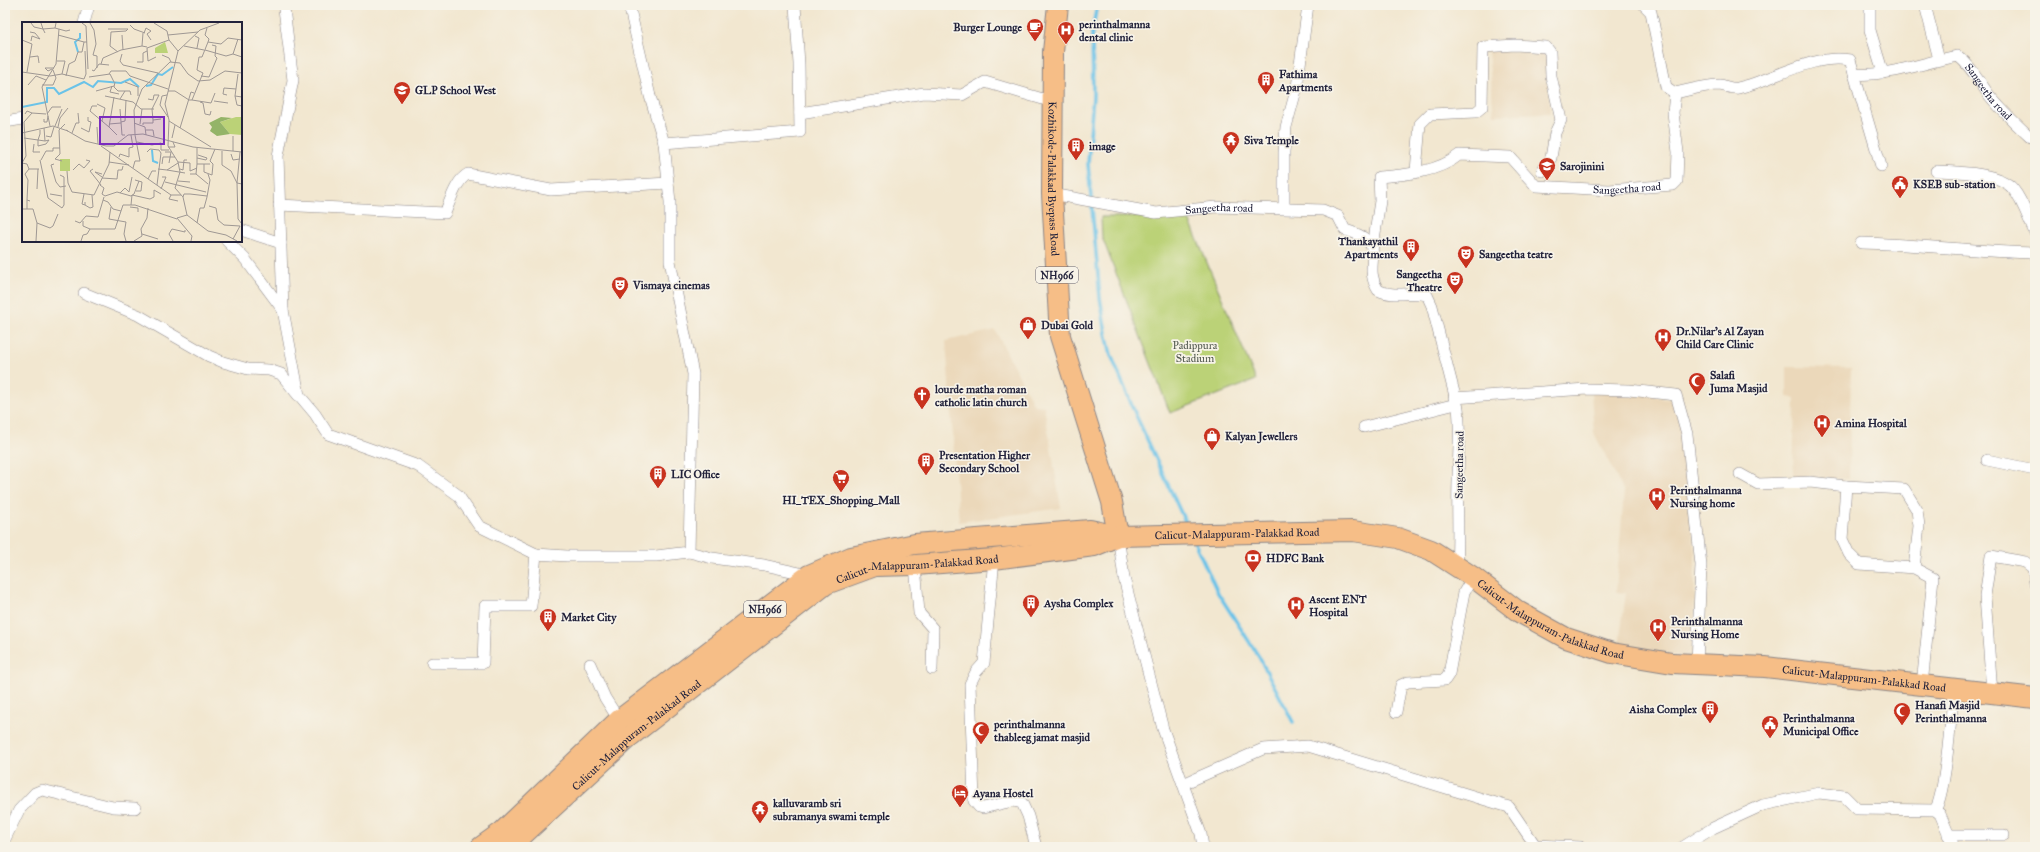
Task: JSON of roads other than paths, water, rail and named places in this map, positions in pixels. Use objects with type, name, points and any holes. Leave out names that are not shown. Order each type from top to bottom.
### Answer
[{"type":"highway","name":"Kozhikode-Palakkad Byepass Road","points":[[1058,5],[1053,52],[1052,194],[1060,336],[1112,502],[1118,536]]},
{"type":"highway","name":"NH966","points":[[482,847],[502,832],[619,720],[809,575],[851,557],[876,559],[916,544],[1090,530],[1118,536]]},
{"type":"highway","name":"Calicut-Malappuram-Palakkad Road","points":[[506,847],[524,834],[630,737],[826,584],[876,559],[915,565],[994,558],[1094,546],[1118,536],[1353,531],[1398,538],[1431,550],[1465,572],[1519,612],[1566,638],[1612,652],[1672,662],[1765,667],[2035,698]]},
{"type":"street","points":[[84,22],[89,5]]},
{"type":"street","points":[[285,5],[284,9],[293,80],[278,156],[279,205],[283,310],[299,395]]},
{"type":"street","points":[[629,5],[650,96],[664,143],[668,183],[670,261],[693,374],[689,552]]},
{"type":"street","points":[[664,143],[800,132],[799,64],[795,5]]},
{"type":"street","points":[[1284,208],[1284,152],[1286,127],[1297,86],[1308,5]]},
{"type":"street","points":[[1644,5],[1652,12],[1666,87],[1674,94],[1720,85],[1736,88],[1782,72],[1820,62],[1842,59],[1850,60],[1881,166]]},
{"type":"street","points":[[1870,5],[1870,30],[1883,73]]},
{"type":"street","points":[[1854,74],[1869,75],[1883,73],[1939,59],[1925,5]]},
{"type":"street","points":[[1416,172],[1420,124],[1430,114],[1476,112],[1482,107],[1483,47],[1515,45],[1546,47],[1550,52],[1551,76],[1561,120],[1555,133],[1551,158],[1542,171]]},
{"type":"street","name":"Sangeetha road","points":[[1939,59],[1958,56],[1966,62],[1989,95],[2012,121],[2030,137],[2035,136]]},
{"type":"street","points":[[800,112],[924,93],[962,95],[985,82],[1053,102]]},
{"type":"street","name":"Sangeetha road","points":[[1465,572],[1459,535],[1458,490],[1460,424],[1432,306],[1427,295],[1418,293],[1400,295],[1378,290],[1373,277],[1372,246],[1380,201],[1379,177],[1416,172],[1450,163],[1459,154],[1476,154],[1510,157],[1536,186],[1609,190],[1673,185],[1677,182],[1678,152],[1673,114],[1674,94]]},
{"type":"street","points":[[5,122],[22,119]]},
{"type":"street","points":[[1936,172],[1973,174],[2005,182],[2012,188],[2020,199],[2035,232]]},
{"type":"street","points":[[279,205],[445,213],[452,195],[464,176],[468,174],[551,190],[668,183]]},
{"type":"street","name":"Sangeetha road","points":[[1052,194],[1156,213],[1216,206],[1323,210],[1338,216],[1345,230],[1361,234],[1372,246]]},
{"type":"street","points":[[242,230],[281,243]]},
{"type":"street","points":[[228,242],[244,259],[283,310]]},
{"type":"street","points":[[1861,243],[2035,253]]},
{"type":"street","points":[[84,293],[138,315],[209,356],[223,362],[248,369],[269,370],[281,374],[316,414],[328,434],[418,466],[458,495],[479,526],[536,554],[567,556],[656,556],[689,552],[712,558],[764,565],[809,575]]},
{"type":"street","points":[[1364,427],[1455,401],[1587,389],[1629,390],[1676,395],[1687,434],[1701,565],[1697,664]]},
{"type":"street","points":[[1987,460],[2035,470]]},
{"type":"street","points":[[1740,474],[1758,484],[1810,482],[1846,486],[1904,489],[1918,510],[1919,526],[1914,568]]},
{"type":"street","points":[[1846,486],[1842,539],[1849,554],[1859,564],[1914,568],[1932,578],[1922,685]]},
{"type":"street","points":[[1118,536],[1124,578],[1163,729],[1201,834],[1203,847]]},
{"type":"street","points":[[432,663],[483,663],[485,606],[531,606],[536,554]]},
{"type":"street","points":[[1992,693],[1985,596],[1991,556],[2025,562],[2033,568],[2035,583]]},
{"type":"street","points":[[994,558],[984,663],[970,684],[974,801],[979,807],[983,808],[1013,801],[1022,803],[1028,816],[1036,847]]},
{"type":"street","points":[[915,565],[919,613],[933,629],[932,670]]},
{"type":"street","points":[[1396,712],[1401,685],[1408,682],[1445,680],[1449,674],[1464,592],[1465,572]]},
{"type":"street","points":[[590,664],[605,698],[619,720]]},
{"type":"street","points":[[1935,810],[1938,805],[1943,778],[1954,688]]},
{"type":"street","points":[[1183,784],[1263,749],[1308,746],[1509,807],[1535,845],[1581,847]]},
{"type":"street","points":[[5,839],[19,810],[35,794],[42,790],[113,807],[135,808]]},
{"type":"street","points":[[1683,847],[1713,828],[1763,805],[1819,793],[1844,796],[1857,809],[1935,810],[1940,814],[1954,847]]},
{"type":"street","points":[[1948,834],[2004,836]]},
{"type":"waterway","points":[[1097,5],[1092,32],[1093,95],[1088,164],[1100,297],[1106,333],[1111,355],[1135,413],[1188,528]]},
{"type":"waterway","points":[[1194,541],[1218,593],[1259,657],[1293,722]]},
{"type":"place","name":"Burger Lounge","points":[[1035,42]]},
{"type":"place","name":"perinthalmanna dental clinic","points":[[1066,45]]},
{"type":"place","name":"Fathima Apartments","points":[[1266,95]]},
{"type":"place","name":"GLP School West","points":[[402,105]]},
{"type":"place","name":"Siva Temple","points":[[1231,155]]},
{"type":"place","name":"image","points":[[1076,161]]},
{"type":"place","name":"Sarojinini","points":[[1547,181]]},
{"type":"place","name":"KSEB sub-station","points":[[1900,199]]},
{"type":"place","name":"Thankayathil Apartments","points":[[1411,262]]},
{"type":"place","name":"Sangeetha teatre","points":[[1466,269]]},
{"type":"place","name":"Sangeetha Theatre","points":[[1455,295]]},
{"type":"place","name":"Vismaya cinemas","points":[[620,300]]},
{"type":"place","name":"Dubai Gold","points":[[1028,340]]},
{"type":"place","name":"Dr.Nilar's Al Zayan Child Care Clinic","points":[[1663,352]]},
{"type":"place","name":"Salafi Juma Masjid","points":[[1697,396]]},
{"type":"place","name":"lourde matha roman catholic latin church","points":[[922,410]]},
{"type":"place","name":"Amina Hospital","points":[[1822,438]]},
{"type":"place","name":"Kalyan Jewellers","points":[[1212,451]]},
{"type":"place","name":"Presentation Higher Secondary School","points":[[926,476]]},
{"type":"place","name":"LIC Office","points":[[658,489]]},
{"type":"place","name":"HI_TEX_Shopping_Mall","points":[[841,493]]},
{"type":"place","name":"Perinthalmanna Nursing home","points":[[1657,511]]},
{"type":"place","name":"HDFC Bank","points":[[1253,573]]},
{"type":"place","name":"Aysha Complex","points":[[1031,618]]},
{"type":"place","name":"Ascent ENT Hospital","points":[[1296,620]]},
{"type":"place","name":"Market City","points":[[548,632]]},
{"type":"place","name":"Perinthalmanna Nursing Home","points":[[1658,642]]},
{"type":"place","name":"Aisha Complex","points":[[1710,724]]},
{"type":"place","name":"Hanafi Masjid Perinthalmanna","points":[[1902,726]]},
{"type":"place","name":"Perinthalmanna Municipal Office","points":[[1770,739]]},
{"type":"place","name":"perinthalmanna thableeg jamat masjid","points":[[981,745]]},
{"type":"place","name":"Ayana Hostel","points":[[960,808]]},
{"type":"place","name":"kalluvaramb sri subramanya swami temple","points":[[760,824]]},
{"type":"park label","name":"Padippura Stadium","points":[[1195,351]]}]
